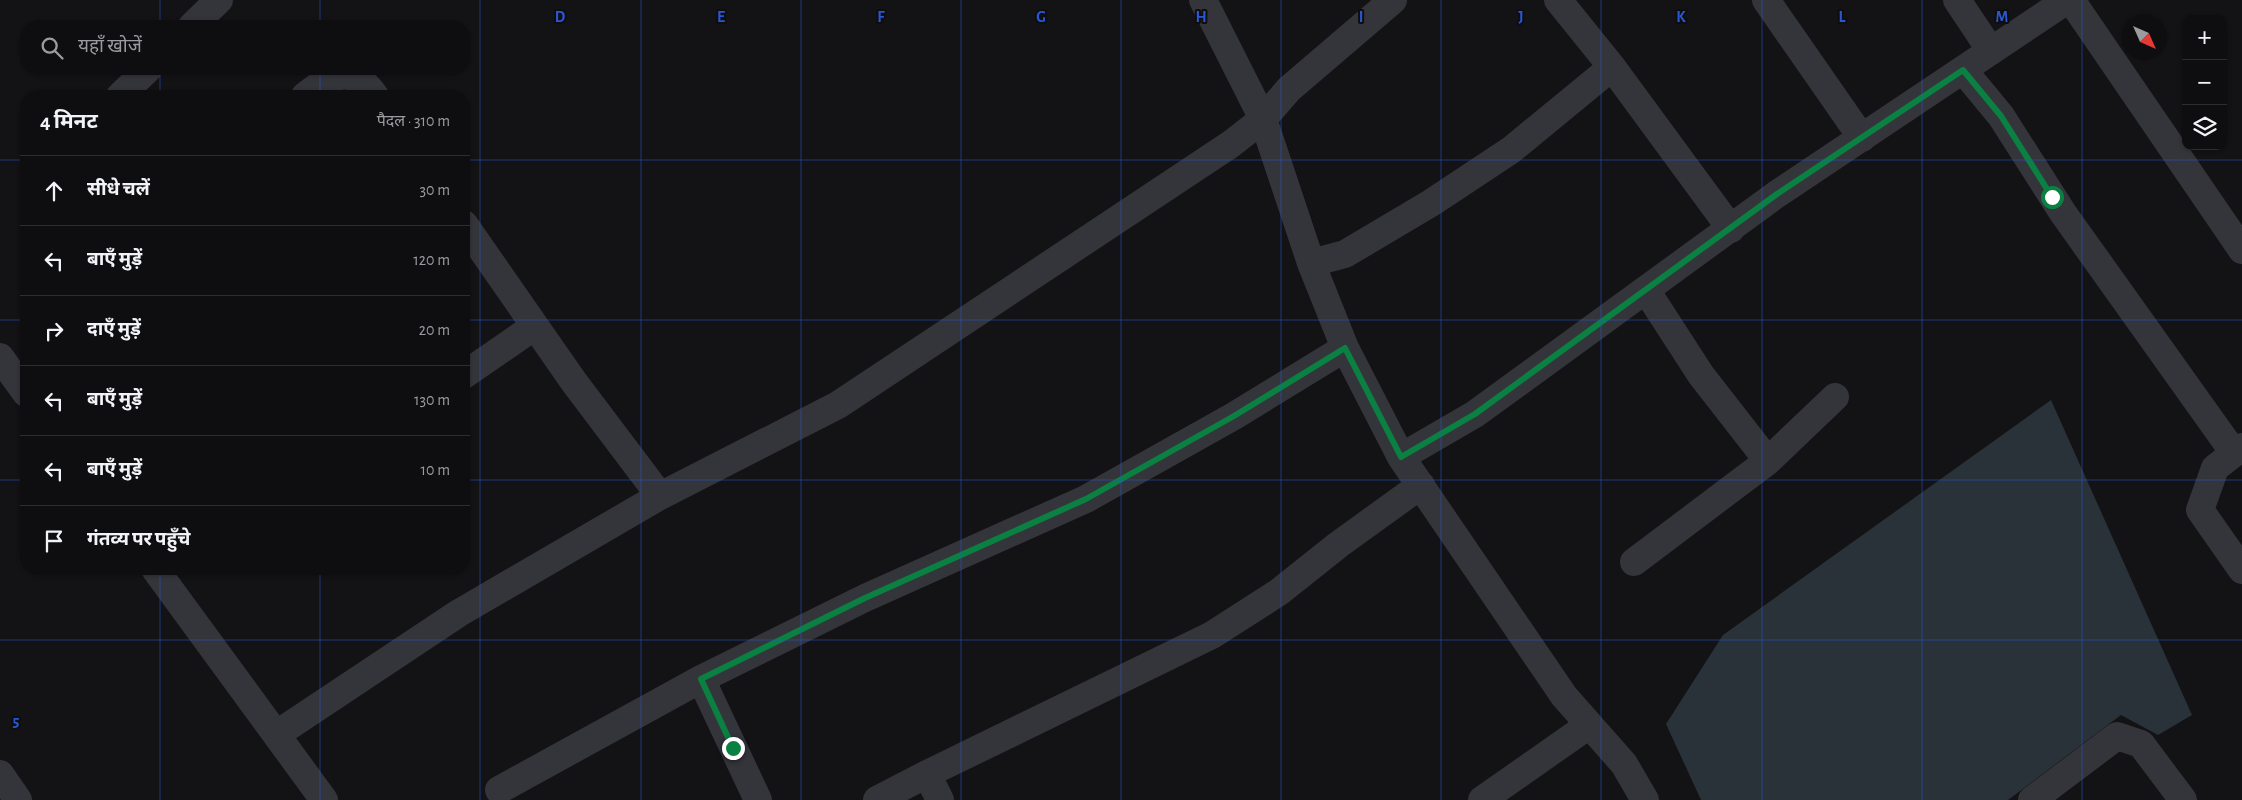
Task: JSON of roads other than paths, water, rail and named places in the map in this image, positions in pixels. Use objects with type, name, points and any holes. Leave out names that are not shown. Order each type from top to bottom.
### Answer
[{"type":"street","points":[[198,20],[219,0]]},
{"type":"street","points":[[1203,0],[1263,119],[1311,263],[1345,348],[1401,457],[1564,696],[1624,764],[1645,800]]},
{"type":"street","points":[[277,734],[459,613],[660,496],[838,405],[1231,144],[1263,119],[1289,88],[1393,0]]},
{"type":"street","points":[[1558,0],[1612,67],[1731,229]]},
{"type":"street","points":[[1766,0],[1862,138]]},
{"type":"street","points":[[1957,0],[1991,51]]},
{"type":"street","points":[[1401,457],[1475,414],[1777,194],[2066,0]]},
{"type":"street","points":[[2071,0],[2242,250]]},
{"type":"street","points":[[1311,263],[1345,254],[1431,203],[1511,150],[1612,67]]},
{"type":"street","points":[[1963,70],[2001,116],[2063,213],[2238,450],[2215,468],[2200,510],[2242,570]]},
{"type":"street","points":[[126,90],[142,75]]},
{"type":"street","points":[[312,90],[324,80],[346,75],[365,82],[371,90]]},
{"type":"street","points":[[470,233],[574,382],[660,496]]},
{"type":"street","points":[[1646,290],[1701,375],[1768,461]]},
{"type":"street","points":[[470,371],[535,326]]},
{"type":"street","points":[[499,790],[701,679],[865,598],[1086,499],[1234,416],[1345,348]]},
{"type":"street","points":[[0,358],[20,385]]},
{"type":"street","points":[[1634,562],[1768,461],[1835,398]]},
{"type":"street","points":[[878,800],[927,774],[1212,635],[1279,592],[1338,545],[1421,486]]},
{"type":"street","points":[[159,575],[324,800]]},
{"type":"street","points":[[701,679],[758,800]]},
{"type":"street","points":[[1482,800],[1589,725]]},
{"type":"street","points":[[2032,800],[2116,736],[2141,744],[2183,800]]},
{"type":"street","points":[[0,774],[18,800]]},
{"type":"street","points":[[927,774],[940,800]]}]
